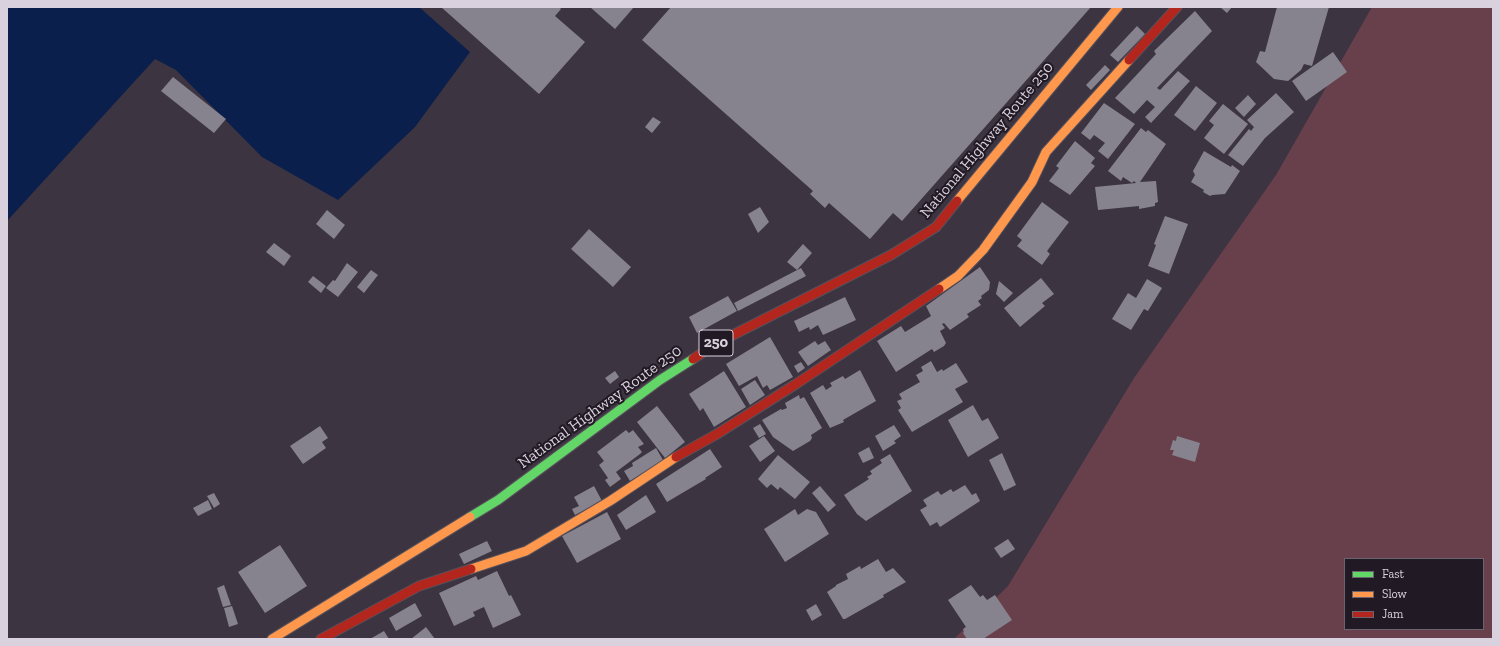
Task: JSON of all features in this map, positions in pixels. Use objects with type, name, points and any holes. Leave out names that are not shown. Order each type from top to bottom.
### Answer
[{"type":"main road","name":"National Highway Route 250","points":[[272,639],[498,500],[660,380],[717,343],[891,255],[936,227],[1118,7]]},
{"type":"main road","points":[[321,639],[419,586],[526,550],[610,501],[681,454],[717,434],[796,384],[958,276],[983,250],[1010,214],[1032,182],[1046,152],[1177,7]]},
{"type":"shaded area","points":[[1372,7],[1493,7],[1493,639],[954,639],[1008,586],[1134,378],[1276,175]]},
{"type":"water","points":[[7,7],[419,7],[470,52],[415,127],[338,200],[262,157],[176,70],[155,59],[7,221]]},
{"type":"building","points":[[441,7],[559,7],[561,9],[555,16],[585,42],[539,94]]},
{"type":"building","points":[[590,7],[634,7],[615,29]]},
{"type":"building","points":[[671,7],[1091,7],[902,221],[893,213],[870,239],[829,203],[825,208],[810,194],[813,191],[642,40]]},
{"type":"building","points":[[1220,7],[1232,7],[1227,13]]},
{"type":"building","points":[[1277,7],[1329,7],[1312,66],[1304,64],[1301,70],[1288,81],[1274,79],[1256,62],[1260,51],[1265,52]]},
{"type":"building","points":[[1195,11],[1212,31],[1157,88],[1160,90],[1178,71],[1190,81],[1151,123],[1145,117],[1155,107],[1147,100],[1134,114],[1115,98],[1156,54],[1154,51]]},
{"type":"building","points":[[1137,26],[1145,34],[1118,62],[1110,55]]},
{"type":"building","points":[[1333,52],[1347,72],[1306,101],[1292,81]]},
{"type":"building","points":[[1105,65],[1110,70],[1091,90],[1086,85]]},
{"type":"building","points":[[173,77],[226,119],[214,133],[161,91]]},
{"type":"building","points":[[1196,86],[1217,103],[1195,131],[1174,115]]},
{"type":"building","points":[[1276,93],[1294,112],[1265,138],[1243,166],[1228,155],[1249,129],[1251,131],[1254,127],[1247,120]]},
{"type":"building","points":[[1248,95],[1256,104],[1244,117],[1235,108]]},
{"type":"building","points":[[1104,103],[1135,124],[1108,159],[1098,151],[1105,143],[1094,135],[1090,140],[1081,133]]},
{"type":"building","points":[[1223,104],[1248,124],[1224,154],[1204,138],[1214,125],[1209,121]]},
{"type":"building","points":[[653,117],[661,122],[652,133],[645,127]]},
{"type":"building","points":[[1141,128],[1146,132],[1148,130],[1166,144],[1140,182],[1156,181],[1158,202],[1155,203],[1155,206],[1139,209],[1139,206],[1098,210],[1095,187],[1136,183],[1134,181],[1132,183],[1123,177],[1121,181],[1108,171]]},
{"type":"building","points":[[1075,141],[1095,158],[1091,163],[1095,166],[1070,195],[1049,181],[1059,168],[1056,166]]},
{"type":"building","points":[[1204,151],[1231,167],[1232,165],[1240,171],[1225,194],[1210,196],[1203,192],[1204,190],[1191,182],[1195,175],[1193,171]]},
{"type":"building","points":[[1042,202],[1069,222],[1047,251],[1050,254],[1042,265],[1017,246],[1022,240],[1017,236]]},
{"type":"building","points":[[760,207],[769,222],[758,233],[748,214]]},
{"type":"building","points":[[327,210],[345,225],[334,239],[316,224]]},
{"type":"building","points":[[1165,216],[1188,224],[1169,274],[1148,266],[1156,245],[1154,244]]},
{"type":"building","points":[[589,229],[631,267],[613,287],[571,249]]},
{"type":"building","points":[[274,243],[291,256],[284,266],[266,252]]},
{"type":"building","points":[[803,244],[812,253],[797,270],[787,262]]},
{"type":"building","points":[[347,263],[358,272],[338,297],[326,288],[333,280],[335,281]]},
{"type":"building","points":[[980,267],[990,282],[989,290],[981,296],[982,298],[978,301],[981,305],[967,314],[969,317],[950,330],[944,323],[942,324],[945,328],[940,331],[946,343],[944,346],[934,352],[932,349],[896,372],[877,341],[901,326],[905,332],[931,316],[926,306]]},
{"type":"building","points":[[801,268],[806,276],[738,311],[734,303]]},
{"type":"building","points":[[371,270],[378,275],[364,293],[357,287]]},
{"type":"building","points":[[313,276],[326,286],[321,293],[308,282]]},
{"type":"building","points":[[1041,278],[1054,294],[1042,303],[1045,306],[1020,327],[1004,308]]},
{"type":"building","points":[[1147,279],[1162,288],[1148,311],[1144,309],[1131,330],[1112,319],[1128,293],[1136,298]]},
{"type":"building","points":[[999,281],[1013,293],[1004,302],[996,294]]},
{"type":"building","points":[[728,296],[737,311],[697,333],[689,317]]},
{"type":"building","points":[[845,297],[856,320],[823,335],[818,325],[810,330],[809,327],[799,332],[794,321]]},
{"type":"building","points":[[770,337],[793,377],[770,390],[767,385],[763,388],[757,376],[739,386],[726,364]]},
{"type":"building","points":[[815,341],[818,345],[825,341],[831,350],[808,366],[798,352]]},
{"type":"building","points":[[931,361],[937,372],[942,369],[943,371],[956,363],[968,382],[955,389],[963,402],[912,432],[898,410],[901,408],[897,401],[902,399],[899,394],[920,382],[916,375],[923,371],[921,367]]},
{"type":"building","points":[[801,362],[805,368],[798,373],[794,366]]},
{"type":"building","points":[[860,370],[876,401],[843,420],[844,422],[830,428],[810,393],[823,385],[826,390],[832,386],[830,383],[843,376],[845,379]]},
{"type":"building","points":[[615,371],[619,377],[610,384],[605,378]]},
{"type":"building","points":[[724,371],[746,407],[714,427],[703,408],[700,411],[689,394]]},
{"type":"building","points":[[755,380],[765,395],[750,405],[741,389]]},
{"type":"building","points":[[799,395],[800,399],[804,397],[822,428],[811,435],[812,438],[810,441],[793,451],[773,437],[762,420],[781,409],[787,408],[785,403]]},
{"type":"building","points":[[973,405],[982,421],[988,418],[999,438],[968,457],[948,420]]},
{"type":"building","points":[[657,406],[685,442],[665,458],[637,422]]},
{"type":"building","points":[[760,424],[766,434],[759,438],[753,428]]},
{"type":"building","points":[[894,425],[901,436],[894,441],[896,443],[883,451],[875,436]]},
{"type":"building","points":[[320,426],[328,438],[322,442],[326,448],[303,464],[290,446]]},
{"type":"building","points":[[626,430],[629,433],[633,430],[644,444],[638,447],[642,452],[616,472],[621,479],[610,487],[605,480],[608,478],[599,465],[604,461],[597,452]]},
{"type":"building","points":[[764,436],[775,451],[760,462],[749,446]]},
{"type":"building","points":[[1177,436],[1200,443],[1195,462],[1172,455],[1174,450],[1170,450],[1173,440],[1176,441]]},
{"type":"building","points":[[869,447],[874,458],[863,463],[858,453]]},
{"type":"building","points":[[656,448],[663,460],[630,481],[624,471],[633,466],[632,463]]},
{"type":"building","points":[[710,449],[722,467],[705,478],[706,479],[667,502],[656,484]]},
{"type":"building","points":[[1002,453],[1016,485],[1004,491],[989,460]]},
{"type":"building","points":[[890,454],[912,491],[866,521],[857,514],[844,495],[869,479],[867,477],[872,474],[870,471],[882,463],[880,460]]},
{"type":"building","points":[[778,455],[810,482],[795,499],[780,487],[778,490],[771,484],[767,488],[758,479]]},
{"type":"building","points":[[965,485],[972,495],[976,493],[980,501],[940,527],[937,522],[930,526],[920,510],[927,506],[923,500],[938,491],[941,495],[951,489],[953,492]]},
{"type":"building","points":[[594,486],[602,501],[575,515],[572,509],[579,506],[574,497]]},
{"type":"building","points":[[820,486],[836,505],[828,512],[812,493]]},
{"type":"building","points":[[214,493],[220,504],[214,508],[207,496]]},
{"type":"building","points":[[646,495],[656,512],[626,530],[617,515]]},
{"type":"building","points":[[208,500],[212,509],[198,516],[193,508]]},
{"type":"building","points":[[795,509],[798,515],[807,509],[816,512],[829,534],[785,562],[764,529]]},
{"type":"building","points":[[607,512],[621,539],[577,563],[562,536]]},
{"type":"building","points":[[1008,539],[1015,549],[1001,558],[994,548]]},
{"type":"building","points":[[487,541],[492,551],[464,564],[459,554]]},
{"type":"building","points":[[280,545],[307,586],[265,613],[238,572]]},
{"type":"building","points":[[878,559],[886,572],[893,568],[906,582],[883,595],[884,597],[843,619],[827,592],[836,585],[848,579],[846,574],[860,566],[861,569]]},
{"type":"building","points":[[497,571],[509,596],[511,595],[521,615],[493,628],[484,607],[473,612],[475,616],[454,626],[439,593],[476,576],[478,580]]},
{"type":"building","points":[[224,585],[231,605],[223,607],[217,588]]},
{"type":"building","points":[[971,585],[980,597],[983,595],[987,600],[995,595],[1012,620],[983,639],[967,639],[963,633],[963,629],[966,627],[948,600]]},
{"type":"building","points":[[415,603],[422,616],[396,631],[389,618]]},
{"type":"building","points":[[816,604],[822,615],[812,621],[806,610]]},
{"type":"building","points":[[232,606],[238,624],[229,627],[224,608]]},
{"type":"building","points":[[426,627],[435,639],[411,639]]},
{"type":"building","points":[[384,631],[389,639],[370,639]]},
{"type":"traffic: fast","points":[[470,517],[498,500],[660,380],[693,359]]},
{"type":"traffic: slow","points":[[957,201],[1118,7]]},
{"type":"traffic: slow","points":[[939,289],[958,276],[983,250],[1032,182],[1046,152],[1129,60]]},
{"type":"traffic: slow","points":[[471,569],[526,551],[610,501],[676,457]]},
{"type":"traffic: slow","points":[[272,639],[470,517]]},
{"type":"traffic: jam","points":[[1129,60],[1177,7]]},
{"type":"traffic: jam","points":[[693,359],[717,343],[891,255],[936,227],[957,201]]},
{"type":"traffic: jam","points":[[676,457],[717,434],[796,384],[939,289]]},
{"type":"traffic: jam","points":[[321,639],[419,586],[471,569]]}]
